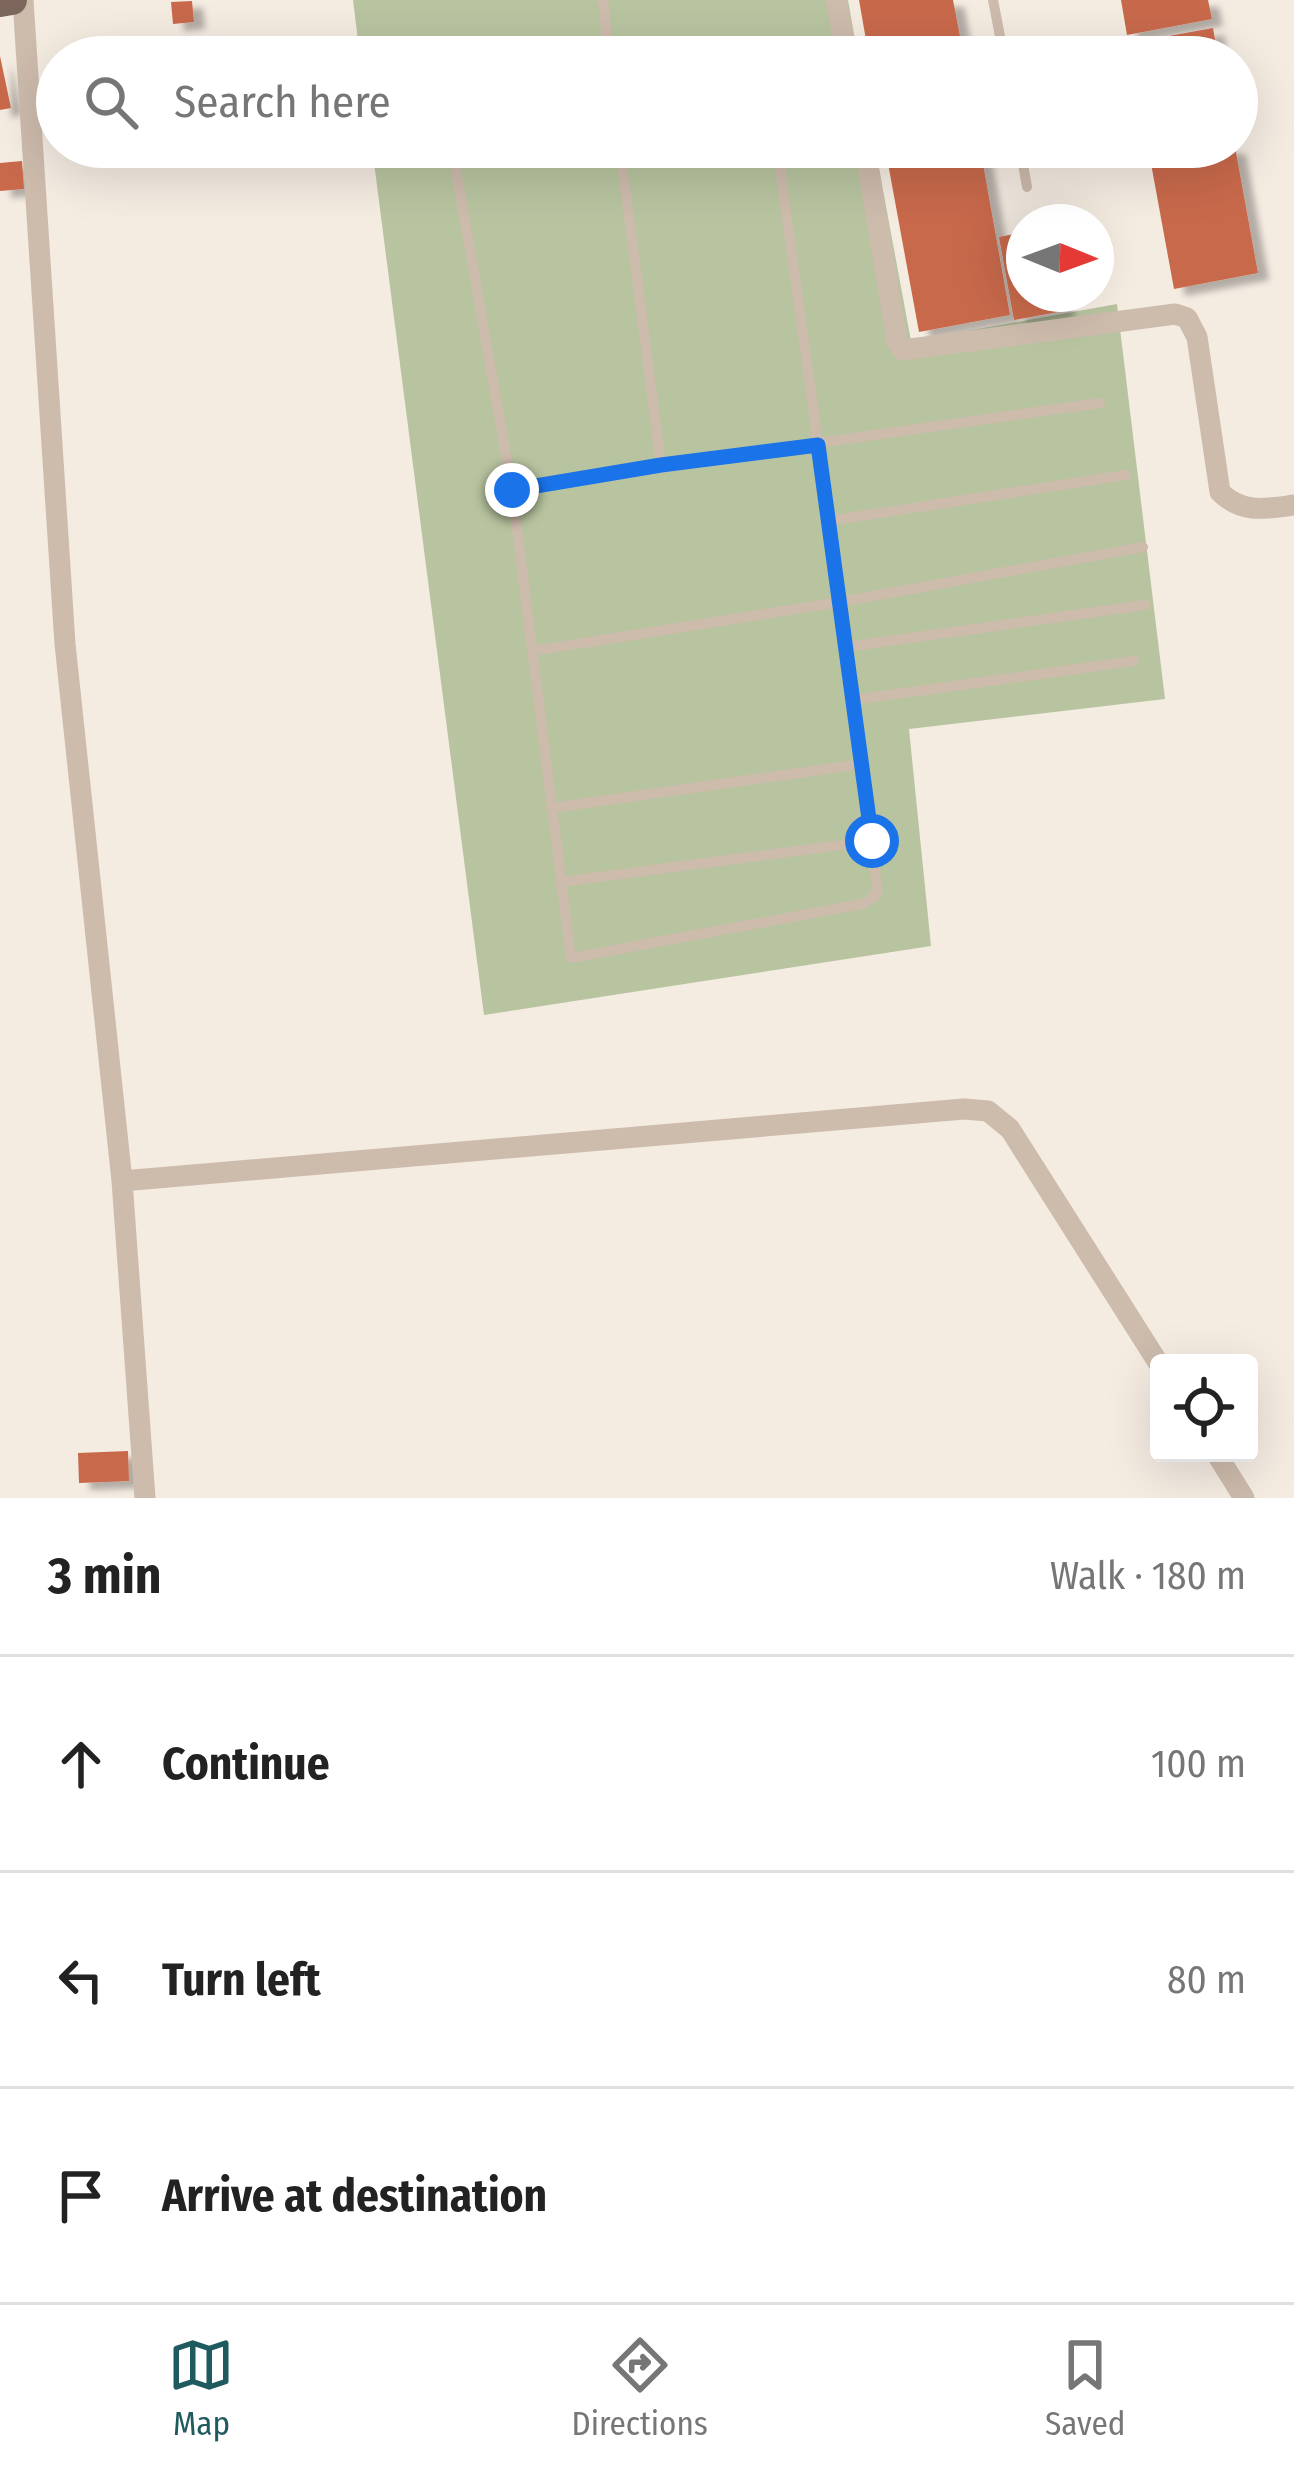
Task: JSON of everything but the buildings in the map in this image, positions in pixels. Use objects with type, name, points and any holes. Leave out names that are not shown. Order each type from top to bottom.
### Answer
[{"type":"main road","points":[[0,2],[12,0]]},
{"type":"street","points":[[23,0],[65,644],[122,1180],[145,1498]]},
{"type":"street","points":[[836,0],[843,36]]},
{"type":"street","points":[[868,168],[897,341],[903,350],[1175,314],[1186,318],[1197,337],[1220,492],[1234,506],[1255,510],[1294,505]]},
{"type":"street","points":[[122,1180],[964,1109],[988,1112],[1010,1129],[1153,1354]]},
{"type":"street","points":[[1222,1462],[1244,1498]]},
{"type":"lane","points":[[603,0],[607,36]]},
{"type":"lane","points":[[993,0],[1000,36]]},
{"type":"lane","points":[[456,168],[512,490],[571,958],[862,904],[877,895],[780,168]]},
{"type":"lane","points":[[623,168],[661,465]]},
{"type":"lane","points":[[1024,168],[1028,187]]},
{"type":"lane","points":[[512,490],[1100,403]]},
{"type":"lane","points":[[829,521],[1126,475]]},
{"type":"lane","points":[[532,651],[1143,548]]},
{"type":"lane","points":[[846,647],[1145,605]]},
{"type":"lane","points":[[853,700],[1134,661]]},
{"type":"lane","points":[[551,808],[862,764]]},
{"type":"lane","points":[[560,882],[872,841]]},
{"type":"green space","points":[[353,0],[848,0],[854,36],[357,36]]},
{"type":"green space","points":[[375,168],[879,168],[911,341],[1072,312],[1114,312],[1117,304],[1165,699],[909,729],[931,946],[484,1015]]},
{"type":"route","points":[[512,490],[818,445],[872,841]]}]
